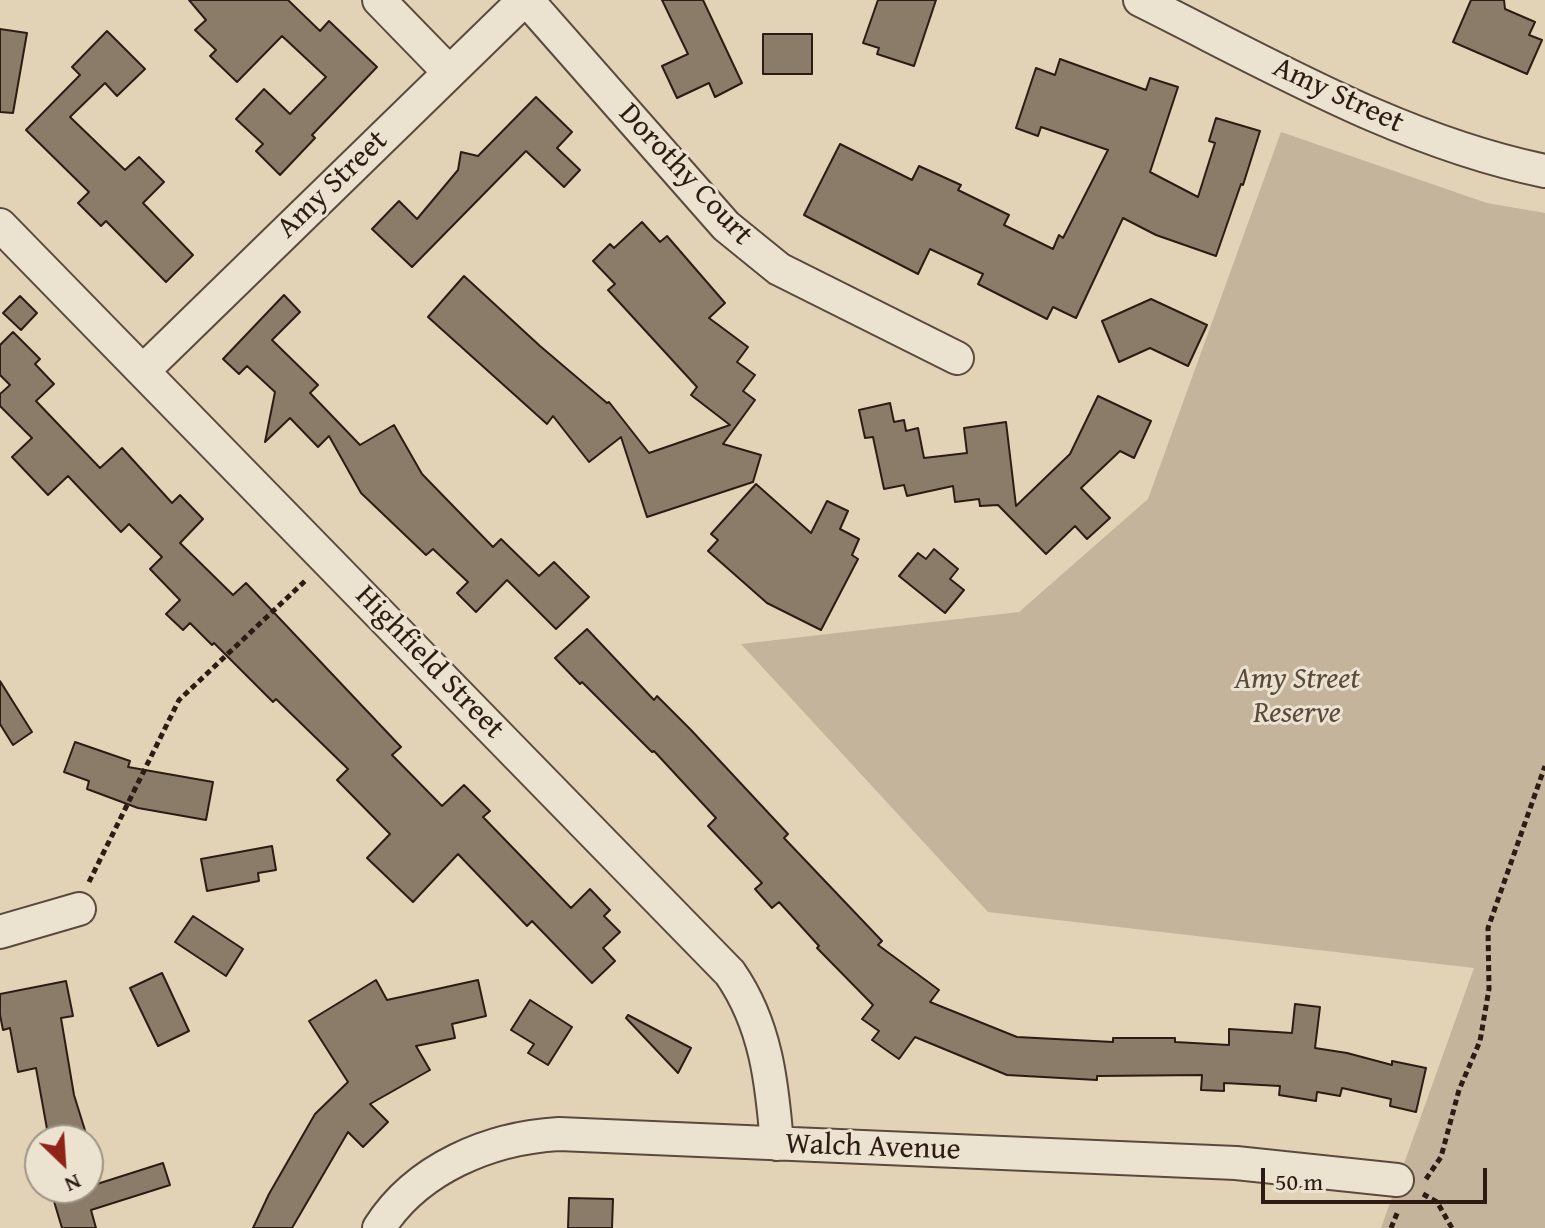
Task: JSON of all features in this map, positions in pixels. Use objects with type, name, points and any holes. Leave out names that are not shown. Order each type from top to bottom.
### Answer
[{"type":"street","points":[[379,0],[449,72]]},
{"type":"street","name":"Amy Street","points":[[143,371],[525,0]]},
{"type":"street","name":"Dorothy Court","points":[[525,0],[726,226],[752,249],[779,269],[957,358]]},
{"type":"street","name":"Amy Street","points":[[1140,0],[1390,123],[1450,146],[1545,171]]},
{"type":"street","name":"Highfield Street","points":[[0,225],[730,973],[756,1017],[765,1046],[777,1144]]},
{"type":"street","points":[[0,932],[79,909]]},
{"type":"street","name":"Walch Avenue","points":[[379,1228],[402,1198],[437,1172],[485,1149],[534,1136],[583,1134],[1236,1163],[1408,1186]]},
{"type":"path","points":[[79,909],[91,877],[179,700],[328,559]]},
{"type":"path","points":[[1452,1228],[1437,1202],[1408,1186],[1441,1157],[1459,1090],[1480,1041],[1489,989],[1488,928],[1545,766]]},
{"type":"green space","name":"Amy Street Reserve","points":[[1281,132],[1487,203],[1545,213],[1545,1228],[1381,1228],[1474,968],[988,912],[741,644],[1019,612],[1148,499]]},
{"type":"building","points":[[189,0],[288,0],[320,31],[329,21],[377,67],[312,135],[315,138],[280,175],[256,151],[263,144],[236,119],[264,89],[290,114],[326,77],[282,36],[237,82],[210,56],[216,50],[195,30],[206,20]]},
{"type":"building","points":[[662,0],[703,0],[742,83],[715,97],[709,83],[677,98],[662,66],[688,54]]},
{"type":"building","points":[[878,0],[936,0],[914,66],[877,54],[879,48],[863,43]]},
{"type":"building","points":[[1471,0],[1504,0],[1505,9],[1535,22],[1529,35],[1542,40],[1527,74],[1453,42]]},
{"type":"building","points":[[0,29],[27,33],[13,113],[0,112]]},
{"type":"building","points":[[107,31],[145,69],[117,96],[105,83],[70,117],[125,170],[139,157],[164,182],[143,203],[193,255],[166,282],[106,221],[101,226],[78,203],[89,192],[26,130],[80,75],[72,67]]},
{"type":"building","points":[[763,34],[812,34],[812,74],[763,74]]},
{"type":"building","points":[[1060,59],[1146,90],[1150,78],[1178,87],[1150,172],[1198,197],[1215,143],[1209,141],[1216,118],[1260,131],[1216,256],[1156,235],[1123,218],[1076,318],[1053,307],[1047,319],[978,284],[983,274],[930,249],[918,274],[804,215],[840,144],[912,180],[919,166],[961,185],[958,190],[1009,215],[1004,225],[1053,249],[1059,235],[1063,238],[1108,150],[1041,127],[1038,136],[1016,128],[1036,68],[1055,75]]},
{"type":"building","points":[[536,97],[572,132],[557,148],[580,170],[564,187],[526,151],[412,267],[372,229],[399,201],[417,219],[458,170],[461,152],[478,156]]},
{"type":"building","points":[[642,222],[660,242],[667,236],[725,303],[709,318],[748,347],[737,362],[755,375],[743,391],[755,400],[723,444],[761,455],[753,482],[647,517],[621,437],[589,462],[553,416],[547,424],[428,317],[464,276],[540,346],[609,402],[649,453],[730,425],[691,395],[697,387],[608,290],[615,284],[593,261],[610,244],[614,248]]},
{"type":"building","points":[[284,295],[300,312],[272,340],[318,385],[310,393],[360,445],[394,425],[422,474],[493,547],[501,539],[539,576],[554,562],[589,597],[556,629],[507,580],[476,612],[457,593],[468,582],[433,549],[426,555],[361,493],[329,436],[318,447],[290,418],[265,442],[275,392],[247,366],[239,374],[223,359]]},
{"type":"building","points":[[20,296],[37,313],[21,330],[3,313]]},
{"type":"building","points":[[1151,299],[1207,325],[1188,366],[1150,348],[1119,362],[1102,321]]},
{"type":"building","points":[[13,332],[40,359],[35,364],[54,384],[36,401],[100,468],[122,448],[172,503],[180,495],[203,519],[180,543],[233,595],[246,583],[401,747],[392,755],[442,806],[464,785],[490,811],[483,817],[571,908],[590,889],[610,910],[604,916],[620,932],[603,948],[615,961],[592,983],[532,921],[527,926],[458,854],[413,902],[367,858],[390,834],[337,780],[348,769],[276,699],[273,702],[214,643],[212,645],[190,623],[183,630],[166,614],[180,600],[150,569],[162,557],[129,524],[121,532],[68,476],[48,495],[12,457],[32,438],[0,406],[0,394],[10,385],[0,375],[0,345]]},
{"type":"building","points":[[1098,396],[1151,421],[1134,458],[1120,451],[1081,488],[1110,518],[1087,539],[1075,526],[1046,554],[998,505],[980,506],[979,499],[955,502],[953,486],[907,496],[904,485],[884,489],[873,437],[865,438],[859,410],[890,403],[894,422],[904,420],[906,431],[918,428],[924,458],[967,453],[964,428],[1006,422],[1016,506],[1070,454]]},
{"type":"building","points":[[756,484],[811,533],[827,501],[848,511],[840,529],[859,539],[852,555],[858,559],[821,630],[767,603],[708,551],[718,540],[711,534]]},
{"type":"building","points":[[934,549],[958,569],[950,579],[964,590],[945,613],[899,576],[918,553],[926,559]]},
{"type":"building","points":[[587,629],[654,700],[657,696],[691,730],[788,834],[784,838],[882,941],[878,945],[939,990],[930,1002],[1017,1037],[1113,1042],[1113,1038],[1175,1038],[1175,1042],[1229,1045],[1229,1029],[1292,1033],[1295,1004],[1320,1007],[1315,1048],[1392,1065],[1392,1061],[1426,1068],[1416,1112],[1390,1106],[1391,1099],[1342,1088],[1340,1096],[1317,1092],[1316,1101],[1279,1095],[1280,1086],[1224,1083],[1224,1091],[1201,1090],[1202,1075],[1097,1076],[1097,1080],[1007,1075],[915,1037],[899,1059],[872,1040],[879,1031],[862,1019],[873,1005],[817,948],[819,946],[779,902],[772,908],[755,889],[762,883],[708,826],[716,818],[654,751],[555,658]]},
{"type":"building","points":[[0,681],[32,732],[13,745],[0,724]]},
{"type":"building","points":[[75,742],[130,761],[128,767],[213,782],[206,820],[138,808],[87,789],[89,781],[64,772]]},
{"type":"building","points":[[272,846],[276,870],[258,873],[259,881],[207,891],[201,859]]},
{"type":"building","points":[[193,916],[243,949],[226,976],[175,942]]},
{"type":"building","points":[[162,973],[189,1031],[158,1046],[130,988]]},
{"type":"building","points":[[376,980],[387,1000],[478,980],[486,1016],[452,1024],[455,1038],[416,1046],[430,1070],[370,1104],[388,1122],[363,1147],[348,1132],[292,1228],[253,1228],[315,1114],[348,1082],[309,1021]]},
{"type":"building","points":[[66,981],[73,1016],[61,1018],[74,1095],[83,1124],[46,1124],[36,1068],[18,1072],[10,1028],[3,1030],[0,994]]},
{"type":"building","points":[[530,1000],[572,1027],[548,1065],[528,1053],[534,1044],[511,1030]]},
{"type":"building","points":[[628,1015],[691,1048],[678,1073],[626,1018]]},
{"type":"building","points":[[163,1163],[170,1185],[91,1210],[96,1228],[62,1228],[55,1204],[104,1204],[104,1182]]},
{"type":"building","points":[[569,1198],[613,1199],[612,1228],[568,1228]]}]
